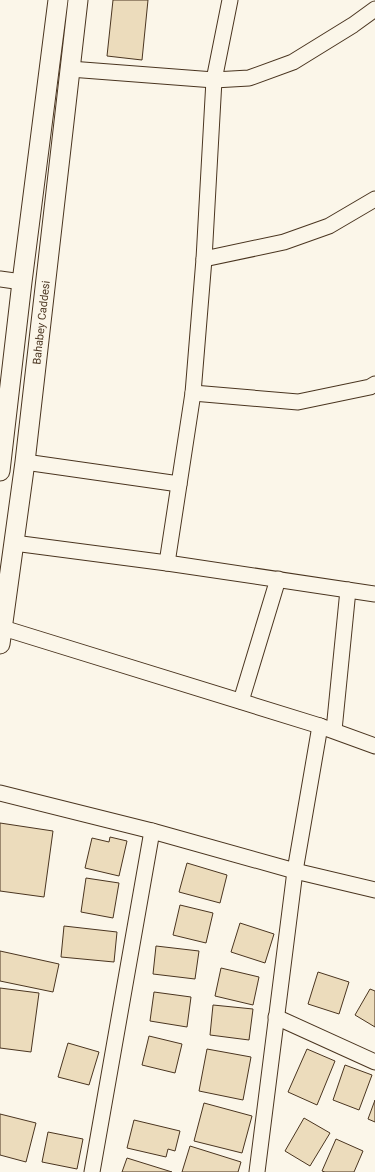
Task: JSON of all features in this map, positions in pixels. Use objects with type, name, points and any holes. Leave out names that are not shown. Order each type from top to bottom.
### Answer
[{"type":"street","points":[[0,471],[22,282],[58,0]]},
{"type":"street","name":"Bahabey Caddesi","points":[[1,636],[25,462],[78,0]]},
{"type":"street","points":[[167,563],[193,393],[204,259],[214,80],[230,0]]},
{"type":"street","points":[[70,69],[214,80],[249,78],[293,62],[375,10]]},
{"type":"street","points":[[204,259],[284,242],[329,226],[375,199]]},
{"type":"street","points":[[0,279],[22,282]]},
{"type":"street","points":[[193,393],[298,402],[370,387],[375,384]]},
{"type":"street","points":[[25,462],[179,484]]},
{"type":"street","points":[[14,543],[167,563],[375,594]]},
{"type":"street","points":[[241,701],[278,579]]},
{"type":"street","points":[[257,1172],[295,871],[327,728],[348,590]]},
{"type":"street","points":[[1,636],[241,701],[327,728],[375,746]]},
{"type":"street","points":[[0,793],[152,830],[295,871],[375,890]]},
{"type":"street","points":[[92,1172],[152,830]]},
{"type":"street","points":[[276,1017],[375,1062]]},
{"type":"building","points":[[113,0],[148,0],[142,60],[107,56]]},
{"type":"building","points":[[0,823],[53,831],[44,897],[0,891]]},
{"type":"building","points":[[110,837],[127,841],[119,876],[85,868],[92,838],[109,842]]},
{"type":"building","points":[[187,863],[227,875],[220,903],[179,892]]},
{"type":"building","points":[[86,878],[119,883],[113,918],[81,912]]},
{"type":"building","points":[[180,905],[213,913],[206,943],[173,935]]},
{"type":"building","points":[[240,923],[274,934],[265,963],[231,952]]},
{"type":"building","points":[[64,926],[117,932],[114,962],[61,957]]},
{"type":"building","points":[[156,946],[199,951],[195,979],[153,974]]},
{"type":"building","points":[[0,951],[59,964],[53,992],[0,981]]},
{"type":"building","points":[[221,968],[259,977],[253,1005],[215,996]]},
{"type":"building","points":[[318,972],[349,982],[339,1014],[308,1004]]},
{"type":"building","points":[[0,988],[39,993],[31,1052],[0,1048]]},
{"type":"building","points":[[370,989],[375,991],[375,1027],[355,1015]]},
{"type":"building","points":[[154,992],[191,997],[187,1027],[150,1021]]},
{"type":"building","points":[[213,1005],[253,1009],[249,1040],[210,1035]]},
{"type":"building","points":[[149,1036],[182,1044],[175,1073],[142,1065]]},
{"type":"building","points":[[68,1043],[99,1052],[89,1085],[58,1077]]},
{"type":"building","points":[[207,1049],[251,1057],[243,1100],[199,1091]]},
{"type":"building","points":[[307,1049],[335,1061],[317,1105],[288,1092]]},
{"type":"building","points":[[345,1065],[372,1075],[359,1110],[333,1100]]},
{"type":"building","points":[[375,1100],[375,1122],[368,1119]]},
{"type":"building","points":[[204,1103],[252,1116],[242,1153],[194,1141]]},
{"type":"building","points":[[0,1114],[36,1123],[26,1162],[0,1155]]},
{"type":"building","points":[[304,1118],[330,1133],[310,1166],[285,1151]]},
{"type":"building","points":[[134,1120],[180,1131],[175,1151],[168,1149],[166,1157],[127,1148]]},
{"type":"building","points":[[48,1132],[83,1139],[77,1169],[42,1162]]},
{"type":"building","points":[[336,1139],[363,1151],[354,1172],[322,1171]]},
{"type":"building","points":[[190,1146],[241,1162],[238,1172],[182,1172]]},
{"type":"building","points":[[127,1158],[172,1172],[122,1172]]}]
